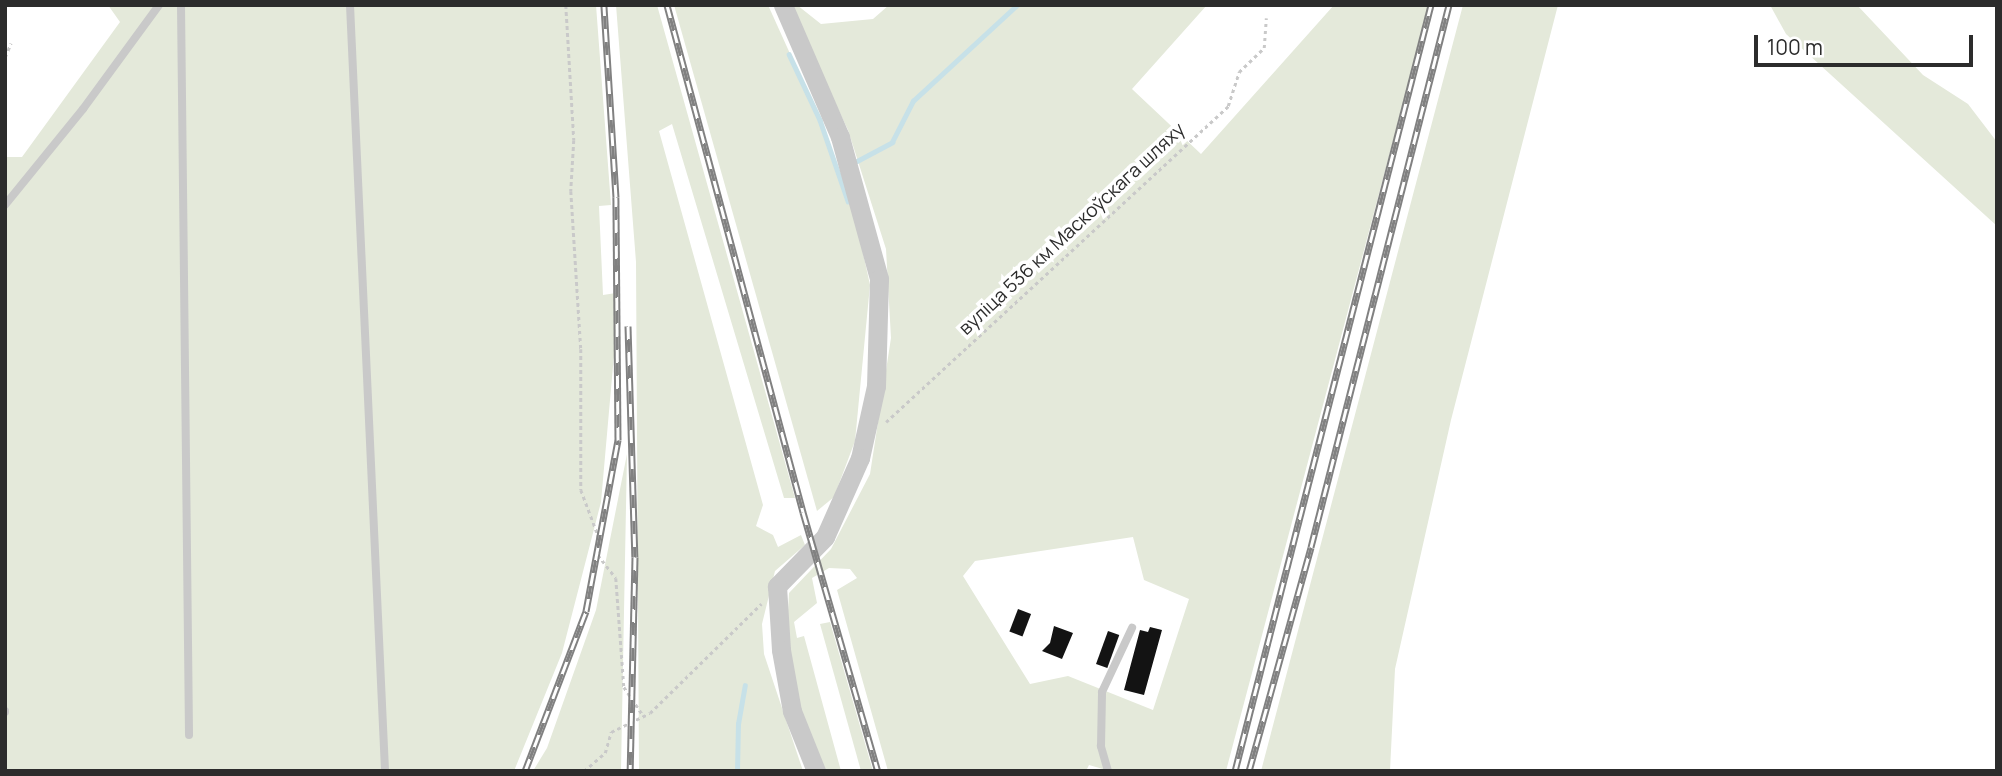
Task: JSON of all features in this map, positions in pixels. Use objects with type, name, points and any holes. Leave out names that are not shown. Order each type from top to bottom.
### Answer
[{"type":"street","points":[[783,5],[840,137],[879,279],[876,386],[860,457],[825,537],[776,586],[780,650],[792,711],[816,771]]},
{"type":"lane","points":[[5,205],[83,109],[159,5]]},
{"type":"lane","points":[[181,5],[188,735]]},
{"type":"lane","points":[[350,5],[385,771]]},
{"type":"lane","points":[[1108,771],[1101,746],[1102,692],[1132,628]]},
{"type":"path","points":[[566,5],[580,349],[581,490],[598,535],[598,555],[616,578],[624,687],[642,714]]},
{"type":"path","name":"вуліца 536 км Маскоўскага шляху","points":[[883,424],[1228,106],[1239,72],[1264,48],[1266,18]]},
{"type":"path","points":[[5,57],[11,43]]},
{"type":"path","points":[[584,771],[605,753],[611,732],[642,714],[650,713],[776,586]]},
{"type":"shaded area","points":[[108,5],[596,5],[611,205],[599,206],[603,295],[616,293],[617,321],[601,502],[562,653],[514,771],[5,771],[5,157],[22,157],[120,22]]},
{"type":"shaded area","points":[[616,5],[657,5],[795,498],[784,498],[672,124],[659,131],[763,505],[756,526],[773,535],[778,547],[801,535],[805,545],[775,571],[762,624],[764,654],[803,771],[639,771],[636,262]]},
{"type":"shaded area","points":[[674,5],[768,5],[820,120],[856,221],[870,285],[855,441],[834,497],[817,511]]},
{"type":"shaded area","points":[[789,5],[797,5],[821,24],[873,19],[889,5],[1207,5],[1132,89],[1201,154],[1334,5],[1429,5],[1226,771],[1110,771],[1089,765],[1086,771],[888,771],[837,590],[857,578],[850,569],[829,568],[812,578],[817,603],[794,622],[797,638],[804,636],[841,771],[824,771],[805,725],[786,648],[789,593],[831,549],[870,474],[891,338],[886,249],[848,130]],"holes":[[[1133,537],[1144,580],[1189,599],[1153,710],[1068,676],[1030,684],[963,576],[975,561]]]},
{"type":"shaded area","points":[[1463,5],[1558,5],[1451,420],[1395,669],[1390,771],[1261,771]]},
{"type":"shaded area","points":[[1770,5],[1857,5],[1923,75],[1968,104],[1997,142],[1997,226],[1786,34]]},
{"type":"shaded area","points":[[627,454],[621,771],[533,771],[547,748],[596,610]]},
{"type":"shaded area","points":[[830,622],[873,771],[861,771],[820,624]]},
{"type":"building","points":[[1018,609],[1031,614],[1022,636],[1009,631]]},
{"type":"building","points":[[1054,626],[1073,633],[1062,659],[1042,651],[1050,643]]},
{"type":"building","points":[[1150,627],[1162,630],[1144,695],[1124,690],[1140,630],[1148,632]]},
{"type":"building","points":[[1108,631],[1119,635],[1107,668],[1096,664]]},
{"type":"waterway","points":[[857,161],[892,142],[913,101],[1017,5]]},
{"type":"waterway","points":[[789,54],[820,120],[848,201]]},
{"type":"waterway","points":[[737,771],[738,724],[745,686]]},
{"type":"railway","points":[[525,771],[586,611],[618,440],[616,197],[604,5]]},
{"type":"railway","points":[[667,5],[803,512],[878,771]]},
{"type":"railway","points":[[1235,771],[1431,5]]},
{"type":"railway","points":[[1249,771],[1311,547],[1449,5]]},
{"type":"railway","points":[[628,326],[635,557],[630,771]]}]
